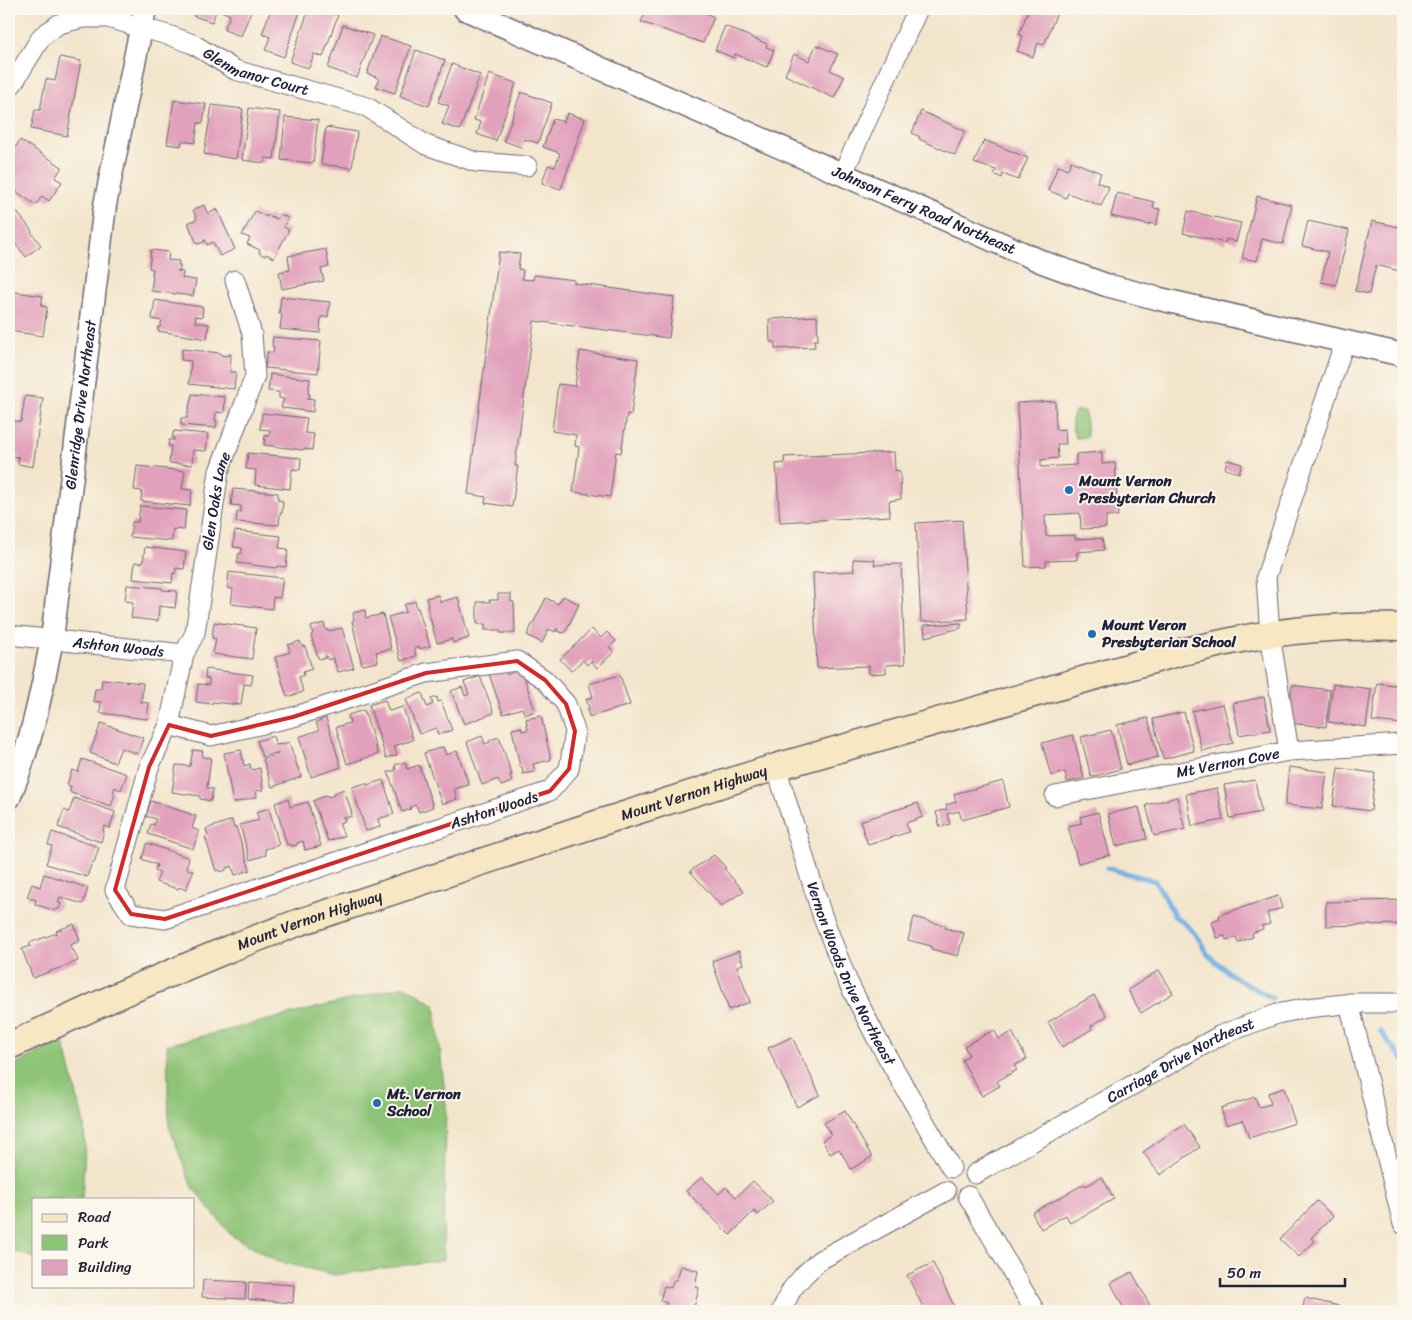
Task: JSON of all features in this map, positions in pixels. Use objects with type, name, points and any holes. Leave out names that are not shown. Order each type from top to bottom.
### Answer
[{"type":"main road","name":"Mount Vernon Highway","points":[[9,1046],[128,991],[297,923],[605,821],[776,767],[1181,652],[1241,639],[1302,630],[1373,626],[1403,627]]},
{"type":"street","name":"Johnson Ferry Road Northeast","points":[[465,9],[1032,258],[1106,285],[1160,299],[1403,354]]},
{"type":"street","points":[[842,175],[918,9]]},
{"type":"street","name":"Glenmanor Court","points":[[9,87],[42,36],[59,24],[82,18],[143,18],[193,44],[235,70],[367,107],[426,145],[476,162],[527,166]]},
{"type":"street","name":"Glenridge Drive Northeast","points":[[9,798],[29,743],[39,705],[52,639],[105,205],[143,18]]},
{"type":"street","name":"Glen Oaks Lane","points":[[168,725],[184,654],[195,633],[219,471],[255,376],[252,334],[234,280]]},
{"type":"street","points":[[1289,751],[1270,635],[1266,577],[1345,341]]},
{"type":"street","name":"Ashton Woods","points":[[9,635],[184,654]]},
{"type":"street","name":"Ashton Woods","points":[[517,661],[545,680],[566,704],[575,730],[569,769],[550,791],[165,919],[131,914],[115,890],[150,767],[168,725],[211,736],[293,717],[426,673],[517,661]]},
{"type":"street","name":"Mt Vernon Cove","points":[[1055,796],[1289,751],[1403,744]]},
{"type":"street","name":"Vernon Woods Drive Northeast","points":[[776,767],[822,915],[847,980],[876,1037],[951,1168]]},
{"type":"street","points":[[1349,1003],[1403,1224]]},
{"type":"street","name":"Carriage Drive Northeast","points":[[975,1174],[1221,1035],[1277,1014],[1307,1008],[1349,1003],[1403,1003]]},
{"type":"street","points":[[960,1165],[964,1166],[975,1174],[976,1182],[972,1194],[963,1198],[952,1198],[948,1195],[943,1185],[945,1174],[951,1168],[960,1165]]},
{"type":"street","points":[[781,1311],[792,1289],[820,1260],[946,1191]]},
{"type":"street","points":[[968,1196],[1035,1311]]},
{"type":"highlighted area","points":[[517,661],[545,680],[566,704],[575,731],[569,769],[550,791],[165,919],[131,914],[115,890],[149,767],[169,725],[211,736],[293,717],[426,673]]},
{"type":"green space","points":[[1075,411],[1085,411],[1087,437],[1076,438],[1074,435],[1072,421]]},
{"type":"green space","points":[[405,986],[435,1005],[446,1104],[443,1260],[335,1275],[276,1261],[231,1235],[192,1187],[169,1126],[167,1045]]},
{"type":"green space","points":[[63,1040],[84,1124],[85,1146],[82,1198],[32,1198],[32,1257],[9,1249],[9,1068]]},
{"type":"building","points":[[195,9],[217,9],[212,22],[193,16]]},
{"type":"building","points":[[222,9],[252,9],[241,36],[224,30],[230,15],[221,11]]},
{"type":"building","points":[[271,9],[301,9],[284,57],[265,50],[270,37],[262,34]]},
{"type":"building","points":[[309,9],[319,9],[338,15],[323,57],[314,54],[309,68],[290,62]]},
{"type":"building","points":[[647,9],[697,9],[714,17],[703,43],[641,22]]},
{"type":"building","points":[[1029,9],[1058,10],[1044,45],[1038,43],[1033,57],[1017,51],[1023,36],[1019,34]]},
{"type":"building","points":[[343,25],[373,35],[357,78],[328,68]]},
{"type":"building","points":[[725,26],[767,44],[766,47],[774,50],[767,67],[735,54],[734,58],[715,50]]},
{"type":"building","points":[[380,36],[411,46],[395,93],[376,87],[379,78],[367,74]]},
{"type":"building","points":[[816,45],[838,54],[830,70],[844,77],[834,98],[785,75],[794,54],[809,61]]},
{"type":"building","points":[[416,50],[445,60],[429,106],[400,96]]},
{"type":"building","points":[[60,57],[81,61],[67,136],[31,129],[35,110],[40,110],[46,79],[55,81]]},
{"type":"building","points":[[452,64],[480,75],[460,130],[442,124],[449,106],[438,102]]},
{"type":"building","points":[[489,74],[516,83],[496,141],[477,134],[481,122],[474,120]]},
{"type":"building","points":[[521,92],[552,103],[538,143],[524,139],[521,147],[504,141]]},
{"type":"building","points":[[174,100],[206,104],[203,123],[198,123],[195,143],[182,141],[181,146],[167,144]]},
{"type":"building","points":[[212,105],[243,109],[236,159],[204,154]]},
{"type":"building","points":[[249,108],[280,112],[274,159],[265,158],[265,163],[242,160]]},
{"type":"building","points":[[921,111],[965,131],[955,155],[919,139],[920,137],[912,133]]},
{"type":"building","points":[[567,113],[585,119],[561,189],[542,183],[548,165],[555,167],[560,153],[543,147],[553,119],[564,122]]},
{"type":"building","points":[[285,117],[318,120],[313,163],[281,160]]},
{"type":"building","points":[[326,127],[357,132],[352,168],[321,164]]},
{"type":"building","points":[[20,140],[62,167],[55,178],[62,182],[49,201],[42,196],[36,205],[9,187],[9,157]]},
{"type":"building","points":[[984,140],[1028,158],[1018,180],[1003,174],[1002,178],[994,174],[996,170],[974,163]]},
{"type":"building","points":[[1071,161],[1101,173],[1097,182],[1109,187],[1101,206],[1068,193],[1066,198],[1048,190],[1058,166],[1068,169]]},
{"type":"building","points":[[1117,193],[1154,202],[1153,208],[1160,209],[1156,225],[1111,216]]},
{"type":"building","points":[[1257,196],[1292,205],[1283,244],[1262,239],[1257,261],[1242,258]]},
{"type":"building","points":[[9,202],[41,245],[26,257],[12,240],[9,242]]},
{"type":"building","points":[[204,205],[208,214],[217,209],[235,249],[220,256],[213,242],[207,245],[204,240],[204,242],[197,244],[188,223],[197,219],[193,210]]},
{"type":"building","points":[[255,211],[267,217],[268,215],[277,219],[280,214],[288,218],[284,227],[289,230],[274,258],[259,253],[260,250],[247,244],[250,238],[242,235]]},
{"type":"building","points":[[1188,211],[1241,223],[1236,242],[1226,239],[1225,243],[1183,233]]},
{"type":"building","points":[[1308,221],[1349,230],[1336,285],[1321,282],[1328,252],[1302,246]]},
{"type":"building","points":[[1372,221],[1403,228],[1403,258],[1400,271],[1376,265],[1369,294],[1355,291]]},
{"type":"building","points":[[326,249],[329,267],[321,269],[324,281],[282,289],[279,272],[290,270],[288,256]]},
{"type":"building","points":[[151,250],[169,252],[168,260],[179,261],[180,270],[177,271],[183,272],[182,278],[196,280],[193,296],[151,291],[153,269],[149,268]]},
{"type":"building","points":[[499,252],[520,254],[518,269],[523,270],[522,279],[533,280],[534,275],[574,280],[574,283],[674,297],[669,338],[534,321],[515,466],[518,466],[512,507],[485,503],[486,497],[468,494]]},
{"type":"building","points":[[9,291],[43,296],[41,306],[47,307],[43,336],[9,331]]},
{"type":"building","points":[[281,297],[330,302],[328,317],[321,317],[320,333],[280,329],[282,314],[279,314]]},
{"type":"building","points":[[155,300],[203,307],[202,317],[196,316],[195,322],[209,324],[207,339],[158,331],[162,321],[152,319]]},
{"type":"building","points":[[817,316],[818,340],[814,340],[815,347],[775,349],[775,342],[770,342],[769,319]]},
{"type":"building","points":[[273,337],[321,341],[318,373],[265,368],[267,352],[273,353]]},
{"type":"building","points":[[182,349],[221,353],[221,355],[229,356],[231,354],[230,372],[236,372],[234,389],[189,384],[191,361],[181,360]]},
{"type":"building","points":[[580,351],[638,359],[631,415],[627,414],[621,453],[616,452],[610,497],[573,492],[579,447],[575,446],[576,435],[552,431],[558,384],[575,386]]},
{"type":"building","points":[[270,374],[310,379],[308,394],[310,394],[309,398],[307,398],[314,399],[313,412],[281,407],[284,399],[279,398],[279,392],[268,391]]},
{"type":"building","points":[[192,394],[225,397],[224,413],[216,412],[216,428],[181,425],[181,418],[187,418]]},
{"type":"building","points":[[25,396],[43,398],[33,467],[18,464],[19,457],[9,456],[9,420],[21,422]]},
{"type":"building","name":"Mount Vernon Presbyterian Church","points":[[1055,401],[1056,430],[1065,429],[1066,444],[1057,444],[1058,458],[1041,460],[1041,467],[1076,465],[1076,454],[1102,452],[1102,464],[1115,463],[1118,516],[1106,516],[1106,528],[1081,529],[1080,513],[1045,515],[1046,536],[1075,535],[1075,539],[1102,538],[1104,550],[1077,552],[1077,560],[1046,561],[1046,566],[1025,567],[1017,403]]},
{"type":"building","points":[[262,413],[307,418],[305,433],[314,434],[312,450],[264,445],[265,435],[269,436],[270,430],[260,429]]},
{"type":"building","points":[[174,431],[208,434],[206,451],[193,450],[192,465],[169,463],[171,446],[168,446],[169,440],[174,440],[172,438]]},
{"type":"building","points":[[894,452],[895,470],[900,471],[901,499],[889,501],[890,516],[780,522],[776,464],[785,463],[784,457]]},
{"type":"building","points":[[248,453],[301,458],[300,470],[292,469],[290,489],[255,485],[256,470],[246,469]]},
{"type":"building","points":[[1227,460],[1242,464],[1239,473],[1225,469]]},
{"type":"building","points":[[137,466],[185,471],[182,489],[192,490],[190,506],[141,501],[142,491],[134,490]]},
{"type":"building","points":[[233,489],[278,493],[278,500],[283,501],[279,525],[236,522],[237,512],[241,512],[241,506],[231,505]]},
{"type":"building","points":[[140,506],[186,510],[184,530],[173,529],[172,541],[130,537],[132,522],[138,522]]},
{"type":"building","points":[[962,520],[968,619],[921,622],[916,523]]},
{"type":"building","points":[[235,531],[281,536],[279,548],[288,549],[286,567],[277,566],[276,568],[237,563],[242,548],[233,547]]},
{"type":"building","points":[[145,547],[186,552],[184,569],[176,568],[175,574],[173,573],[172,583],[133,579],[135,562],[143,562]]},
{"type":"building","points":[[853,559],[875,560],[874,565],[901,564],[905,664],[886,665],[886,673],[869,674],[869,666],[817,668],[813,573],[854,571]]},
{"type":"building","points":[[229,572],[283,578],[280,598],[273,597],[272,609],[231,604],[233,589],[227,588]]},
{"type":"building","points":[[127,585],[177,591],[175,608],[159,606],[158,621],[131,618],[133,602],[125,601]]},
{"type":"building","points":[[498,594],[511,594],[511,602],[514,602],[515,633],[485,630],[485,624],[477,624],[477,602],[498,600]]},
{"type":"building","points":[[438,595],[440,602],[458,597],[469,638],[453,643],[452,639],[437,643],[426,598]]},
{"type":"building","points":[[563,596],[579,604],[565,633],[557,631],[558,629],[555,632],[549,629],[542,643],[527,635],[546,598],[558,604]]},
{"type":"building","points":[[415,601],[430,646],[420,649],[420,647],[414,648],[416,656],[401,661],[388,617],[406,612],[404,605]]},
{"type":"building","points":[[365,610],[366,618],[383,614],[391,649],[376,652],[378,662],[362,665],[352,621],[354,620],[353,613]]},
{"type":"building","points":[[214,622],[256,628],[252,659],[213,654],[216,639],[212,638]]},
{"type":"building","points":[[324,623],[326,630],[329,631],[342,628],[354,668],[338,672],[333,658],[328,660],[327,656],[325,656],[326,658],[318,658],[311,635],[313,634],[311,627]]},
{"type":"building","points":[[961,623],[961,628],[925,637],[924,625]]},
{"type":"building","points":[[592,629],[601,638],[607,632],[616,641],[609,647],[614,652],[597,668],[591,661],[587,665],[583,660],[571,671],[560,659]]},
{"type":"building","points":[[300,641],[302,647],[305,646],[312,669],[303,672],[304,675],[299,677],[303,692],[287,697],[275,657],[290,652],[288,645]]},
{"type":"building","points":[[521,668],[535,711],[525,715],[522,708],[503,714],[489,674],[505,669],[507,675]]},
{"type":"building","points":[[206,669],[253,675],[251,685],[244,684],[241,705],[196,702],[198,684],[209,685],[209,679],[205,678]]},
{"type":"building","points":[[620,675],[630,705],[589,717],[586,699],[593,697],[589,684]]},
{"type":"building","points":[[480,676],[494,713],[464,724],[451,691],[462,687],[465,696],[469,694],[464,682]]},
{"type":"building","points":[[102,679],[143,683],[141,702],[149,703],[147,719],[100,713],[101,702],[93,701],[95,689],[101,689]]},
{"type":"building","points":[[1377,683],[1403,686],[1403,724],[1372,721]]},
{"type":"building","points":[[1333,684],[1371,689],[1366,727],[1328,722]]},
{"type":"building","points":[[1292,685],[1330,690],[1326,727],[1288,723]]},
{"type":"building","points":[[422,693],[427,707],[433,704],[431,699],[437,697],[438,702],[441,701],[452,730],[438,735],[436,728],[419,734],[406,699]]},
{"type":"building","points":[[1264,697],[1270,730],[1239,735],[1233,703]]},
{"type":"building","points":[[385,700],[389,711],[403,707],[413,740],[394,746],[397,755],[386,758],[369,705]]},
{"type":"building","points":[[1223,704],[1233,743],[1202,751],[1192,711]]},
{"type":"building","points":[[364,710],[378,754],[347,764],[336,727],[350,723],[348,715]]},
{"type":"building","points":[[1184,712],[1194,751],[1163,759],[1153,719]]},
{"type":"building","points":[[541,716],[551,760],[533,764],[535,772],[523,774],[512,729],[521,727],[522,731],[528,730],[526,719]]},
{"type":"building","points":[[326,718],[341,767],[311,777],[299,737],[319,730],[316,722]]},
{"type":"building","points":[[1148,718],[1158,757],[1127,765],[1117,725]]},
{"type":"building","points":[[101,723],[143,738],[138,754],[121,748],[115,763],[90,753]]},
{"type":"building","points":[[1111,730],[1121,769],[1091,777],[1081,737]]},
{"type":"building","points":[[1073,735],[1084,778],[1067,782],[1065,772],[1051,776],[1042,743]]},
{"type":"building","points":[[273,736],[276,745],[289,742],[301,777],[272,787],[263,759],[278,754],[278,752],[262,757],[257,741]]},
{"type":"building","points":[[482,736],[485,744],[499,737],[512,775],[510,775],[512,782],[501,786],[498,779],[482,785],[467,742]]},
{"type":"building","points":[[443,747],[446,755],[457,751],[469,785],[454,789],[457,799],[442,804],[424,753]]},
{"type":"building","points":[[193,750],[203,751],[202,757],[211,758],[207,788],[213,789],[211,801],[200,799],[200,796],[172,792],[176,765],[190,766]]},
{"type":"building","points":[[241,750],[244,766],[250,764],[251,770],[260,768],[263,790],[256,791],[257,797],[233,803],[224,753]]},
{"type":"building","points":[[82,759],[127,774],[121,790],[115,787],[111,806],[71,793],[71,786],[67,785],[72,770],[78,772]]},
{"type":"building","points":[[405,762],[407,769],[419,765],[433,807],[419,812],[416,805],[402,812],[388,772],[396,770],[395,765]]},
{"type":"building","points":[[1289,767],[1327,772],[1322,809],[1285,805]]},
{"type":"building","points":[[1338,768],[1375,773],[1371,811],[1333,806]]},
{"type":"building","points":[[383,780],[394,814],[378,819],[380,827],[366,831],[352,787]]},
{"type":"building","points":[[1255,780],[1261,812],[1230,818],[1224,785]]},
{"type":"building","points":[[1003,781],[1009,807],[962,820],[959,811],[947,814],[950,824],[940,827],[936,812],[947,809],[946,805],[956,802],[954,794]]},
{"type":"building","points":[[1217,788],[1223,820],[1192,826],[1186,794]]},
{"type":"building","points":[[344,789],[352,816],[345,818],[343,816],[345,821],[339,823],[344,836],[328,841],[313,801],[327,795],[328,797],[334,795],[334,793]]},
{"type":"building","points":[[1177,797],[1185,829],[1154,836],[1146,805]]},
{"type":"building","points":[[74,798],[115,812],[110,828],[105,826],[101,842],[58,827],[64,810],[69,812]]},
{"type":"building","points":[[288,799],[290,807],[308,802],[321,846],[305,850],[303,841],[297,843],[297,845],[287,845],[275,803]]},
{"type":"building","points":[[151,801],[196,816],[192,828],[199,831],[193,849],[148,834],[151,824],[154,825],[156,819],[146,816]]},
{"type":"building","points":[[918,803],[923,817],[906,823],[909,832],[868,845],[860,821]]},
{"type":"building","points":[[1139,807],[1147,839],[1116,846],[1108,814]]},
{"type":"building","points":[[269,808],[279,845],[265,849],[266,855],[250,860],[240,825],[259,820],[256,812]]},
{"type":"building","points":[[1098,812],[1110,855],[1078,863],[1068,826],[1082,823],[1080,817]]},
{"type":"building","points":[[232,820],[250,870],[235,875],[232,866],[221,872],[220,870],[216,871],[205,837],[208,836],[206,829]]},
{"type":"building","points":[[52,832],[99,847],[87,877],[46,864],[52,846],[48,845]]},
{"type":"building","points":[[147,843],[189,858],[186,868],[193,871],[186,890],[156,882],[160,873],[155,870],[157,865],[142,859]]},
{"type":"building","points":[[714,855],[744,891],[721,906],[690,871]]},
{"type":"building","points":[[44,874],[88,888],[83,904],[60,897],[59,909],[55,911],[35,904],[36,900],[27,897],[32,884],[40,887]]},
{"type":"building","points":[[1278,896],[1282,908],[1267,913],[1270,924],[1261,926],[1263,929],[1252,933],[1253,937],[1238,942],[1236,937],[1226,940],[1225,936],[1217,938],[1212,922],[1220,919],[1219,915]]},
{"type":"building","points":[[1401,900],[1402,924],[1326,926],[1326,902]]},
{"type":"building","points":[[914,917],[964,933],[958,956],[931,949],[931,946],[908,940]]},
{"type":"building","points":[[74,924],[80,941],[70,945],[78,961],[33,978],[22,949],[31,946],[29,943],[57,933],[56,931]]},
{"type":"building","points":[[739,951],[743,964],[737,966],[750,1002],[729,1010],[712,961]]},
{"type":"building","points":[[1159,970],[1173,993],[1141,1013],[1128,990]]},
{"type":"building","points":[[1094,995],[1107,1016],[1091,1026],[1092,1029],[1062,1047],[1048,1022]]},
{"type":"building","points":[[994,1030],[999,1039],[1012,1032],[1027,1059],[1014,1066],[1017,1070],[997,1081],[1000,1086],[982,1096],[962,1060],[969,1055],[964,1046]]},
{"type":"building","points":[[792,1037],[820,1095],[797,1107],[768,1048]]},
{"type":"building","points":[[1284,1088],[1295,1123],[1249,1138],[1243,1120],[1226,1125],[1221,1108],[1255,1097],[1259,1107],[1271,1104],[1268,1093]]},
{"type":"building","points":[[845,1111],[872,1157],[851,1169],[839,1149],[830,1154],[822,1140],[831,1135],[824,1123]]},
{"type":"building","points":[[1184,1124],[1200,1147],[1160,1175],[1143,1152]]},
{"type":"building","points":[[702,1177],[719,1194],[726,1187],[736,1197],[753,1181],[773,1201],[758,1215],[754,1211],[730,1235],[686,1191]]},
{"type":"building","points":[[1102,1177],[1114,1199],[1070,1223],[1066,1215],[1041,1229],[1032,1213],[1084,1184],[1086,1186]]},
{"type":"building","points":[[1317,1201],[1333,1216],[1311,1238],[1315,1241],[1299,1257],[1280,1239]]},
{"type":"building","points":[[933,1263],[954,1306],[942,1311],[925,1311],[907,1275]]},
{"type":"building","points":[[681,1266],[698,1271],[695,1287],[699,1288],[693,1311],[664,1311],[667,1303],[660,1301],[664,1286],[671,1288],[673,1281],[677,1279]]},
{"type":"building","points":[[1132,1272],[1153,1311],[1125,1311],[1111,1283]]},
{"type":"building","points":[[203,1280],[246,1282],[245,1299],[202,1297]]},
{"type":"building","points":[[249,1282],[294,1285],[293,1303],[248,1299]]},
{"type":"building","points":[[1305,1298],[1339,1306],[1338,1311],[1302,1311]]},
{"type":"waterway","points":[[1107,868],[1155,881],[1174,916],[1188,926],[1199,939],[1208,955],[1234,977],[1272,998]]},
{"type":"waterway","points":[[1380,1031],[1403,1060]]},
{"type":"place","name":"Mount Vernon Presbyterian Church","points":[[1069,490]]},
{"type":"place","name":"Mount Veron Presbyterian School","points":[[1092,634]]},
{"type":"place","name":"Mt. Vernon School","points":[[377,1103]]}]
